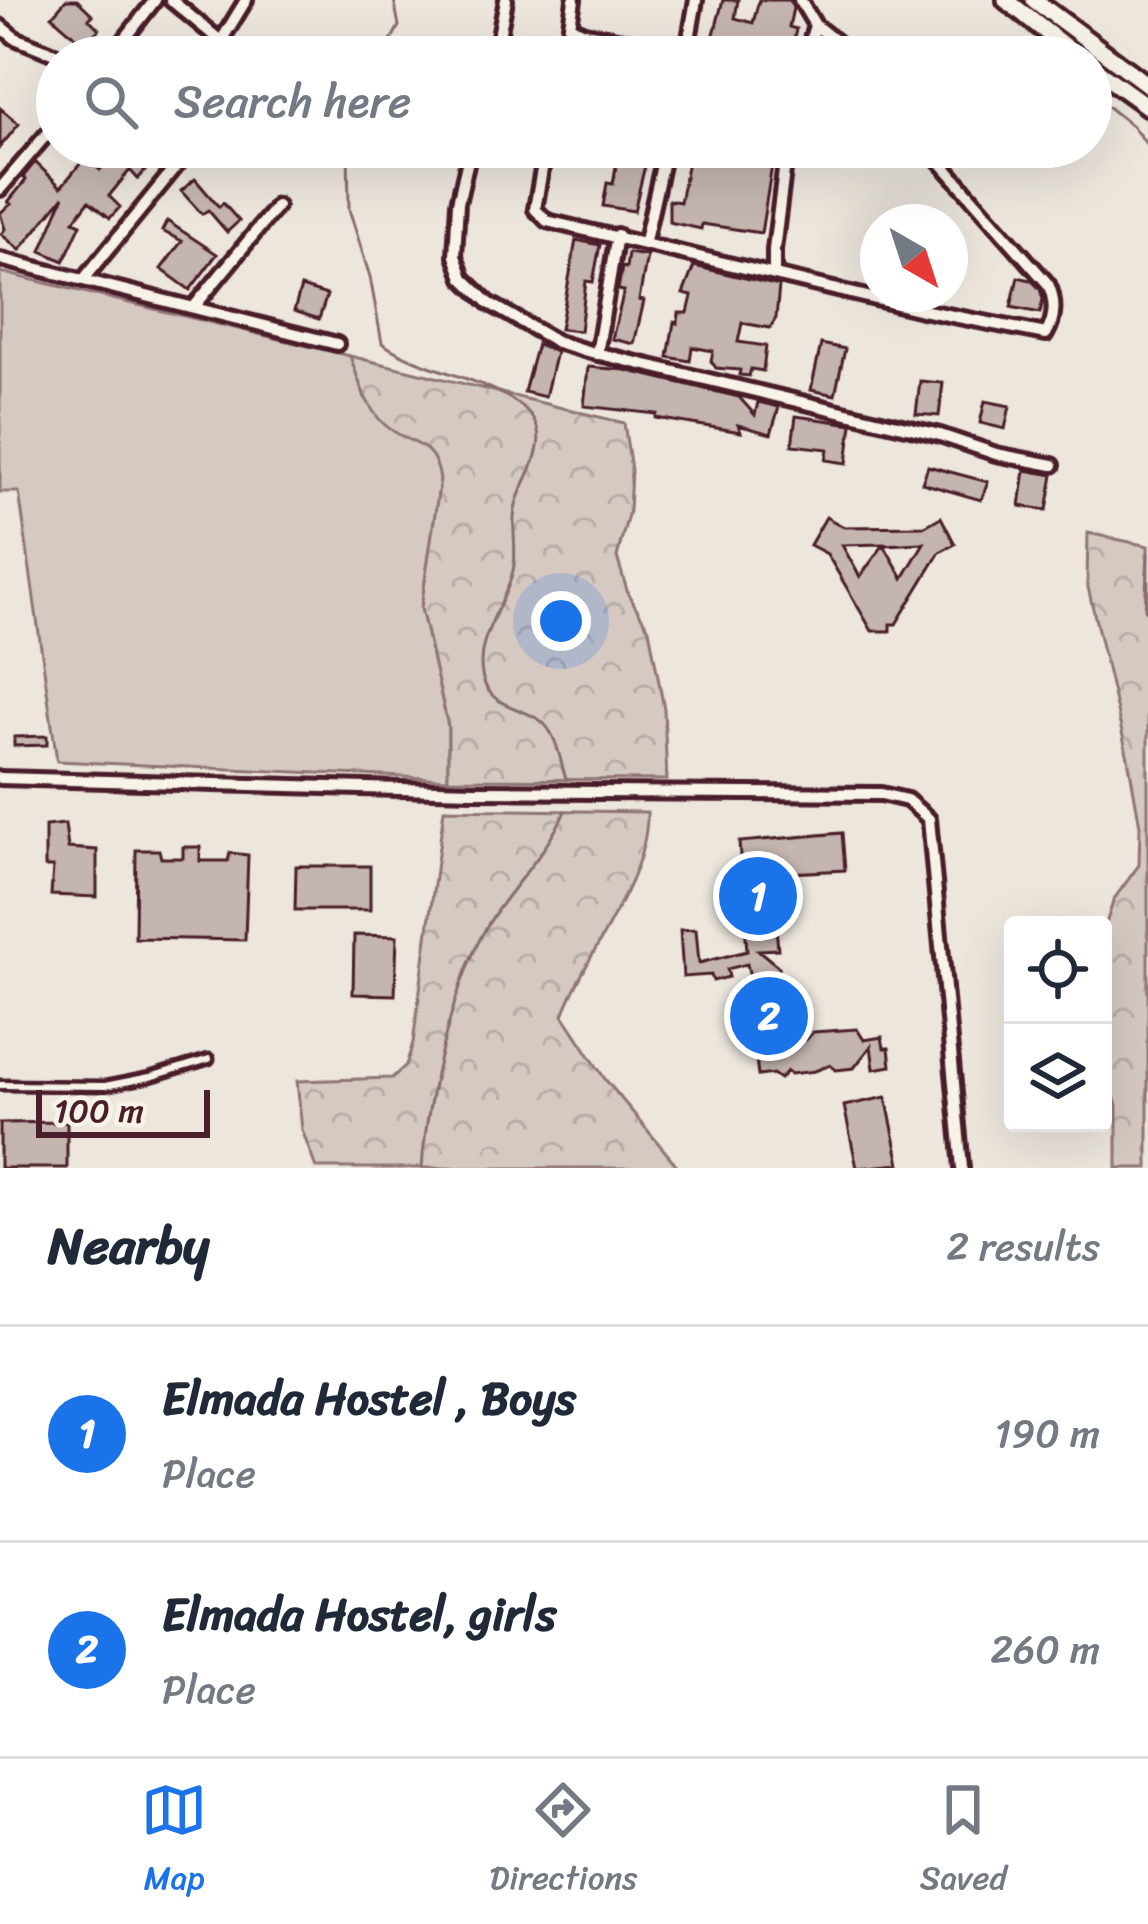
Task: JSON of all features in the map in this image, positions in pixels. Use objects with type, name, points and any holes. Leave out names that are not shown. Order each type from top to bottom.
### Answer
[{"type":"street","points":[[127,36],[155,0]]},
{"type":"street","points":[[171,0],[215,36]]},
{"type":"street","points":[[224,36],[246,0]]},
{"type":"street","points":[[499,36],[506,0]]},
{"type":"street","points":[[569,36],[574,0]]},
{"type":"street","points":[[689,36],[696,0]]},
{"type":"street","points":[[800,0],[815,25],[829,36]]},
{"type":"street","points":[[1006,0],[1051,36]]},
{"type":"street","points":[[1034,0],[1082,36]]},
{"type":"street","points":[[812,36],[815,25]]},
{"type":"street","points":[[0,26],[36,46]]},
{"type":"street","points":[[571,27],[599,36]]},
{"type":"street","points":[[1112,58],[1148,85]]},
{"type":"street","points":[[1112,81],[1148,107]]},
{"type":"street","points":[[0,189],[36,147]]},
{"type":"street","points":[[84,279],[175,168]]},
{"type":"street","points":[[467,168],[454,239],[464,278],[489,303],[557,341],[1053,465]]},
{"type":"street","points":[[542,168],[536,198],[539,216],[754,271],[1046,334],[1052,324],[1054,297],[1048,284],[946,168]]},
{"type":"street","points":[[645,241],[661,168]]},
{"type":"street","points":[[774,273],[786,168]]},
{"type":"street","points":[[194,307],[277,206]]},
{"type":"street","points":[[597,353],[616,235]]},
{"type":"street","points":[[0,259],[337,344]]},
{"type":"street","points":[[0,778],[473,791],[881,794],[907,800],[929,819],[962,1168]]},
{"type":"lane","points":[[0,1085],[105,1085],[209,1059]]},
{"type":"green space","points":[[0,272],[350,356],[365,398],[408,439],[430,449],[438,462],[440,480],[421,608],[448,726],[448,779],[57,761],[19,492],[0,492]]},
{"type":"green space","points":[[350,356],[624,423],[631,470],[629,511],[617,557],[628,594],[649,629],[664,709],[667,780],[448,779],[448,726],[421,608],[440,480],[437,466],[426,450],[377,417]]},
{"type":"green space","points":[[1088,533],[1148,546],[1148,1168],[1117,1168],[1108,916],[1114,899],[1139,865],[1140,826],[1087,583]]},
{"type":"green space","points":[[444,809],[647,812],[638,863],[563,1015],[605,1079],[679,1168],[316,1168],[302,1130],[297,1081],[392,1078],[406,1065],[413,1043]]},
{"type":"building","points":[[66,0],[77,0],[93,15],[89,19],[99,29],[92,36],[75,36],[52,16]]},
{"type":"building","points":[[723,0],[738,0],[735,18],[753,23],[759,0],[790,0],[789,27],[796,29],[795,36],[714,36]]},
{"type":"building","points":[[0,108],[19,124],[0,147]]},
{"type":"building","points":[[35,162],[36,168],[61,187],[77,168],[148,168],[138,179],[130,170],[109,196],[120,207],[110,218],[89,201],[74,221],[81,224],[64,261],[41,251],[64,196],[20,250],[1,234],[5,229],[0,213],[11,204]]},
{"type":"building","points":[[616,168],[644,168],[634,211],[603,206],[607,183],[613,184]]},
{"type":"building","points":[[687,168],[772,168],[761,233],[669,222],[669,200],[680,202]]},
{"type":"building","points":[[195,179],[219,207],[223,203],[239,221],[227,232],[208,210],[202,214],[181,191]]},
{"type":"building","points":[[167,221],[217,254],[190,290],[161,269],[182,241],[162,231]]},
{"type":"building","points":[[576,240],[600,245],[593,282],[586,281],[580,331],[560,329]]},
{"type":"building","points":[[628,253],[647,256],[639,300],[644,301],[634,344],[612,339]]},
{"type":"building","points":[[694,266],[779,286],[776,318],[770,328],[742,323],[738,342],[766,346],[763,371],[751,369],[749,376],[739,375],[740,370],[716,368],[711,361],[713,351],[692,347],[690,361],[668,357],[674,322],[678,323],[679,313],[688,313],[692,296],[683,294]]},
{"type":"building","points":[[1018,277],[1040,289],[1040,313],[1011,307]]},
{"type":"building","points":[[301,287],[327,295],[319,319],[294,311]]},
{"type":"building","points":[[537,344],[556,352],[545,397],[524,392]]},
{"type":"building","points":[[821,344],[845,349],[835,395],[811,390]]},
{"type":"building","points":[[588,367],[625,370],[739,397],[755,415],[758,402],[779,407],[771,434],[738,425],[741,432],[656,418],[657,414],[584,406]]},
{"type":"building","points":[[920,381],[943,383],[939,416],[916,414]]},
{"type":"building","points":[[985,401],[1010,406],[1005,429],[980,423]]},
{"type":"building","points":[[796,416],[852,424],[847,463],[826,460],[828,449],[792,445]]},
{"type":"building","points":[[928,466],[988,482],[981,500],[922,483]]},
{"type":"building","points":[[1025,470],[1053,475],[1047,510],[1020,506]]},
{"type":"building","points":[[826,517],[844,527],[925,526],[941,517],[955,544],[940,552],[896,624],[890,624],[890,631],[872,631],[827,554],[810,545]],"holes":[[[924,543],[903,578],[884,545]],[[884,544],[860,577],[842,545]]]},
{"type":"building","points":[[47,736],[47,745],[14,746],[14,737]]},
{"type":"building","points":[[65,824],[68,848],[97,850],[97,897],[51,895],[53,867],[45,867],[45,826]]},
{"type":"building","points":[[842,833],[845,870],[771,874],[778,949],[758,950],[779,967],[788,1036],[798,1034],[806,1040],[813,1032],[857,1029],[864,1040],[882,1037],[891,1066],[874,1069],[871,1046],[854,1068],[836,1070],[830,1065],[815,1071],[787,1071],[780,1079],[773,1074],[758,1076],[754,1038],[742,1040],[754,1024],[752,1008],[757,1007],[747,964],[727,969],[729,977],[713,981],[711,975],[683,977],[680,930],[696,929],[699,963],[747,951],[739,842]]},
{"type":"building","points":[[183,847],[200,847],[200,861],[228,861],[230,853],[248,855],[245,940],[135,938],[136,850],[159,850],[161,858],[183,858]]},
{"type":"building","points":[[296,866],[370,866],[370,910],[295,910]]},
{"type":"building","points":[[354,935],[397,936],[395,995],[353,994]]},
{"type":"building","points":[[886,1097],[900,1164],[857,1168],[844,1106]]},
{"type":"building","points":[[67,1122],[67,1168],[0,1168],[0,1123]]},
{"type":"waterway","points":[[394,0],[399,26],[394,36]]},
{"type":"waterway","points":[[1112,110],[1148,146]]},
{"type":"waterway","points":[[348,168],[349,209],[370,277],[382,343],[501,394],[530,414],[537,426],[537,451],[515,509],[514,565],[486,635],[481,664],[493,696],[546,726],[566,779]]},
{"type":"waterway","points":[[1148,554],[1148,616]]},
{"type":"waterway","points":[[422,1168],[436,1077],[452,1011],[474,951],[565,811]]},
{"type":"place","name":"Elmada Hostel , Boys","points":[[758,896]]},
{"type":"place","name":"Elmada Hostel, girls","points":[[769,1016]]}]
